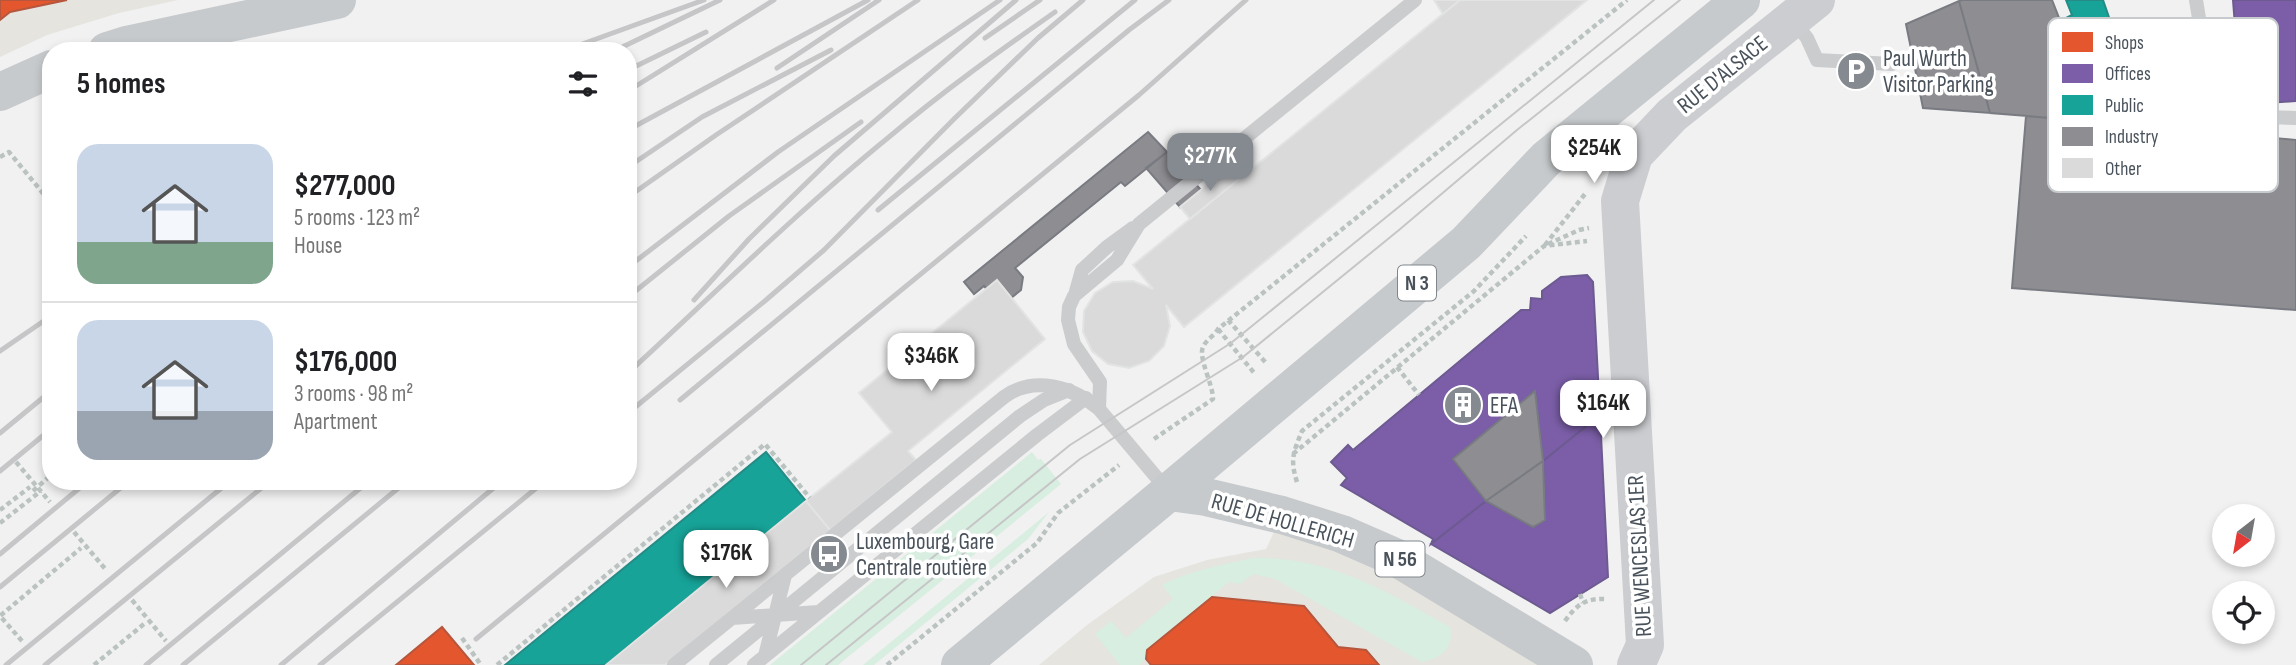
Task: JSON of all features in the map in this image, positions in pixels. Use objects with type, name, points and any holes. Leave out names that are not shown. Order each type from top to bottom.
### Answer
[{"type":"main road","points":[[140,42],[337,0]]},
{"type":"main road","name":"N 3","points":[[960,665],[1466,243],[1546,159],[1741,0]]},
{"type":"main road","points":[[0,92],[42,73]]},
{"type":"main road","name":"RUE DE HOLLERICH","points":[[1169,492],[1206,497],[1282,515],[1397,558],[1574,665]]},
{"type":"street","name":"RUE D'ALSACE","points":[[1634,155],[1672,115],[1803,9]]},
{"type":"street","name":"RUE WENCESLAS 1ER","points":[[1634,155],[1608,232],[1645,645],[1636,665]]},
{"type":"lane","points":[[1099,409],[1100,382],[1074,344],[1068,320],[1069,307],[1074,296],[1117,260],[1139,224],[1415,0]]},
{"type":"lane","points":[[2196,0],[2199,18]]},
{"type":"lane","points":[[1803,9],[1807,38],[1818,60],[1892,64]]},
{"type":"lane","points":[[2278,117],[2296,118]]},
{"type":"lane","points":[[674,665],[1012,391],[1024,386],[1051,386],[1086,398],[1099,409],[1169,492]]},
{"type":"lane","points":[[716,665],[1020,416],[1044,400],[1069,390]]},
{"type":"lane","points":[[760,660],[1086,398]]},
{"type":"lane","points":[[760,660],[776,617],[785,575]]},
{"type":"lane","points":[[732,618],[819,612]]},
{"type":"path","points":[[1190,414],[1213,398],[1202,348],[1218,328],[1627,0]]},
{"type":"path","points":[[0,157],[9,152],[42,192]]},
{"type":"path","points":[[1292,455],[1544,246],[1587,191]]},
{"type":"path","points":[[1544,246],[1579,230],[1608,232]]},
{"type":"path","points":[[1544,246],[1608,232]]},
{"type":"path","points":[[1218,328],[1243,357]]},
{"type":"path","points":[[1397,367],[1419,394]]},
{"type":"path","points":[[1298,483],[1292,455],[1302,431],[1306,428]]},
{"type":"path","points":[[497,665],[765,444],[810,498]]},
{"type":"path","points":[[16,462],[35,489],[50,502]]},
{"type":"path","points":[[887,665],[1037,543],[1058,513],[1110,472]]},
{"type":"path","points":[[0,523],[42,483]]},
{"type":"path","points":[[0,510],[35,489]]},
{"type":"path","points":[[74,531],[107,571]]},
{"type":"path","points":[[22,641],[0,616],[81,548]]},
{"type":"path","points":[[1580,594],[1583,603]]},
{"type":"path","points":[[1561,627],[1576,606],[1592,598],[1613,600]]},
{"type":"path","points":[[132,600],[166,641]]},
{"type":"path","points":[[94,665],[144,624]]},
{"type":"path","points":[[462,638],[481,665]]},
{"type":"shaded area","points":[[0,0],[178,0],[119,13],[47,35],[0,57]]},
{"type":"shaded area","points":[[1282,515],[1574,665],[1039,665],[1087,625],[1154,577],[1207,560],[1266,549]]},
{"type":"green space","points":[[1032,452],[1061,484],[838,665],[770,665]]},
{"type":"green space","points":[[1049,512],[1028,539],[874,665],[863,665]]},
{"type":"green space","points":[[1253,558],[1307,563],[1356,578],[1450,627],[1448,646],[1441,655],[1422,662],[1275,579],[1253,574],[1240,584],[1229,582],[1147,650],[1146,659],[1139,665],[1120,665],[1095,634],[1111,621],[1126,638],[1173,599],[1162,585],[1195,572]]},
{"type":"building: Shops","points":[[0,0],[67,0],[10,12],[0,20]]},
{"type":"building: Shops","points":[[1212,597],[1304,606],[1338,647],[1366,650],[1379,665],[1151,665],[1146,659],[1147,650]]},
{"type":"building: Shops","points":[[442,627],[474,665],[396,665]]},
{"type":"building: Offices","points":[[2233,0],[2296,0],[2296,101],[2278,102],[2278,18],[2234,18]]},
{"type":"building: Offices","name":"EFA","points":[[1587,275],[1593,282],[1600,415],[1543,461],[1535,391],[1453,459],[1486,501],[1431,544],[1433,539],[1341,485],[1347,478],[1331,462],[1348,445],[1353,450],[1521,310],[1530,310],[1531,298],[1542,299],[1542,291],[1561,277]]},
{"type":"building: Offices","points":[[1600,415],[1608,577],[1550,613],[1431,544],[1486,501],[1533,527],[1545,520],[1543,461]]},
{"type":"building: Public","points":[[2066,0],[2103,0],[2109,18],[2066,18],[2072,15]]},
{"type":"building: Public","points":[[766,452],[806,501],[606,665],[505,665]]},
{"type":"building: Industry","points":[[2052,0],[2059,18],[2048,18],[2048,118],[1990,113],[1959,1]]},
{"type":"building: Industry","points":[[1959,1],[1990,113],[1923,108],[1906,24]]},
{"type":"building: Industry","points":[[2026,116],[2048,118],[2048,192],[2278,192],[2278,138],[2296,140],[2296,310],[2012,288]]},
{"type":"building: Industry","points":[[1148,132],[1167,152],[1125,186],[1121,182],[1015,268],[1023,277],[1021,290],[1001,306],[984,286],[974,294],[964,282]]},
{"type":"building: Industry","points":[[1167,152],[1201,190],[1180,207],[1146,168]]},
{"type":"building: Industry","points":[[1535,391],[1543,461],[1486,501],[1453,459]]},
{"type":"building: Industry","points":[[1543,461],[1545,520],[1533,527],[1486,501]]},
{"type":"building: Other","points":[[1434,0],[1460,0],[1443,14]]},
{"type":"building: Other","points":[[1460,0],[1587,0],[1184,327],[1166,305],[1170,326],[1164,346],[1149,361],[1129,368],[1108,364],[1092,351],[1083,332],[1084,311],[1095,293],[1113,282],[1133,281],[1153,289],[1133,265]]},
{"type":"building: Other","points":[[1229,167],[1239,179],[1190,219],[1180,207]]},
{"type":"building: Other","points":[[997,280],[1045,339],[908,451],[916,460],[830,530],[806,501],[892,432],[859,393]]},
{"type":"building: Other","points":[[806,501],[830,530],[665,665],[606,665]]},
{"type":"tram line","points":[[801,665],[1070,445],[1231,343],[1654,0]]},
{"type":"tram line","points":[[826,665],[1080,459],[1243,357],[1517,130],[1680,0]]},
{"type":"railway","points":[[588,42],[704,0]]},
{"type":"railway","points":[[633,42],[720,0]]},
{"type":"railway","points":[[637,85],[774,0]]},
{"type":"railway","points":[[637,125],[868,0]]},
{"type":"railway","points":[[777,68],[879,0]]},
{"type":"railway","points":[[637,191],[918,0]]},
{"type":"railway","points":[[637,260],[778,152],[1000,0]]},
{"type":"railway","points":[[694,300],[749,239],[834,156],[1016,0]]},
{"type":"railway","points":[[985,38],[1040,0]]},
{"type":"railway","points":[[637,406],[824,250],[954,119],[1038,38],[1083,0]]},
{"type":"railway","points":[[878,210],[1135,0]]},
{"type":"railway","points":[[680,400],[1129,30],[1169,0]]},
{"type":"railway","points":[[476,639],[1139,95],[1246,0]]},
{"type":"railway","points":[[637,365],[855,165],[950,88],[1055,12]]},
{"type":"railway","points":[[637,66],[706,32]]},
{"type":"railway","points":[[637,161],[702,117],[831,50]]},
{"type":"railway","points":[[637,290],[729,216],[861,122]]},
{"type":"railway","points":[[0,351],[42,322]]},
{"type":"railway","points":[[0,433],[42,398]]},
{"type":"railway","points":[[0,471],[42,436]]},
{"type":"railway","points":[[0,554],[77,490]]},
{"type":"railway","points":[[0,587],[118,490]]},
{"type":"railway","points":[[6,665],[219,490]]},
{"type":"railway","points":[[45,665],[259,490]]},
{"type":"railway","points":[[146,665],[358,490]]},
{"type":"railway","points":[[183,665],[396,490]]},
{"type":"railway","points":[[281,665],[491,490]]},
{"type":"railway","points":[[320,665],[534,490]]},
{"type":"place","name":"Paul Wurth Visitor Parking","points":[[1856,71]]},
{"type":"place","name":"EFA","points":[[1463,405]]},
{"type":"place","name":"Luxembourg, Gare Centrale routière","points":[[829,554]]}]
